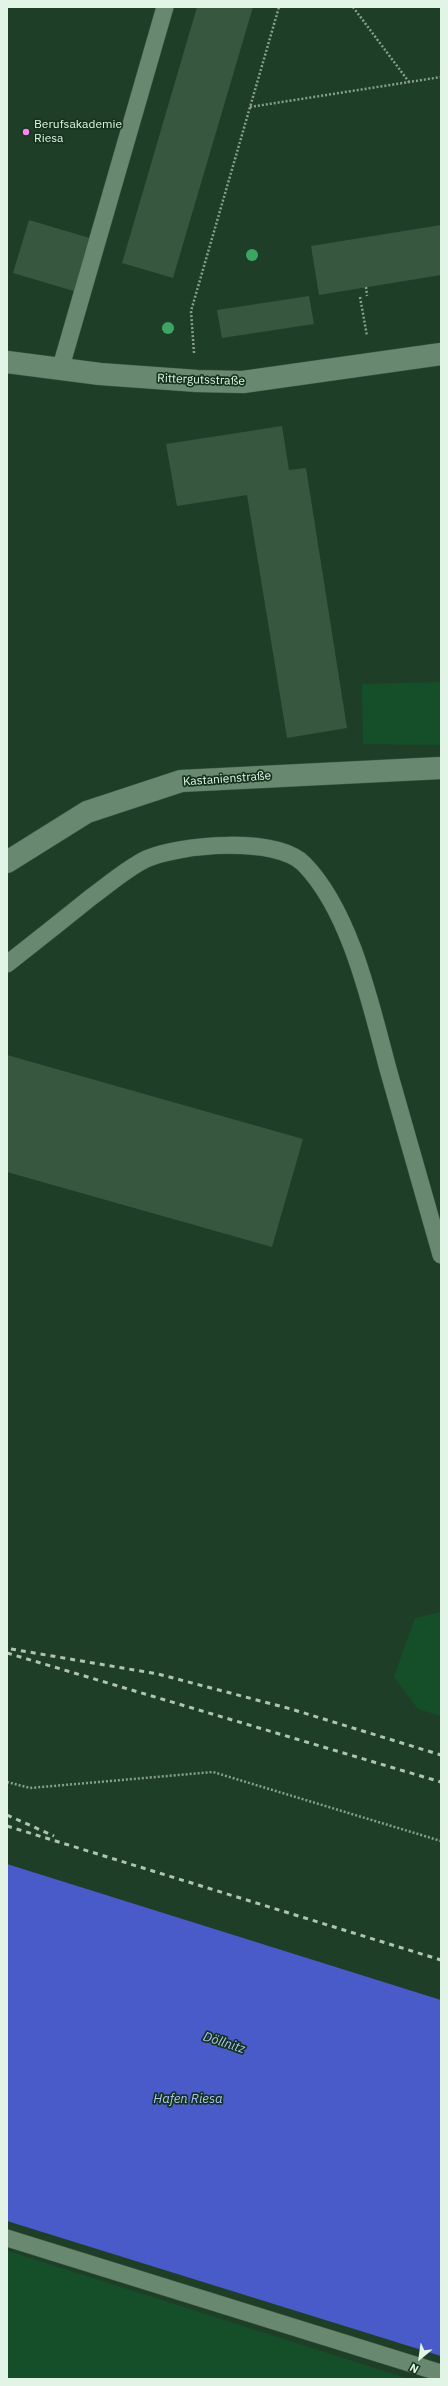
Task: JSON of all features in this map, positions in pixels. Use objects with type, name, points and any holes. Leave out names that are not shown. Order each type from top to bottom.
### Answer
[{"type":"street","name":"Rittergutsstraße","points":[[7,362],[60,370],[196,381],[243,382],[441,354]]},
{"type":"street","name":"Kastanienstraße","points":[[7,862],[87,812],[181,780],[441,768]]},
{"type":"lane","points":[[60,370],[166,7]]},
{"type":"lane","points":[[7,964],[117,877],[147,859],[172,852],[216,846],[261,846],[282,851],[303,863],[330,900],[358,961],[441,1255]]},
{"type":"lane","points":[[7,2238],[441,2373]]},
{"type":"path","points":[[196,381],[191,311],[279,7]]},
{"type":"path","points":[[353,7],[409,82]]},
{"type":"path","points":[[250,107],[441,77]]},
{"type":"path","points":[[366,287],[367,296]]},
{"type":"path","points":[[360,297],[372,364]]},
{"type":"path","points":[[7,1782],[30,1788],[212,1772],[441,1841]]},
{"type":"green space","points":[[441,682],[441,745],[363,744],[362,684]]},
{"type":"green space","points":[[441,1612],[441,1716],[418,1709],[394,1677],[415,1618]]},
{"type":"green space","points":[[7,2250],[8,2251],[409,2379],[7,2379]]},
{"type":"water","name":"Hafen Riesa","points":[[7,1864],[441,2000],[441,2356],[7,2221]]},
{"type":"building","points":[[197,7],[253,7],[173,278],[122,263]]},
{"type":"building","points":[[29,220],[93,239],[77,292],[13,273]]},
{"type":"building","points":[[441,225],[441,275],[319,295],[311,246]]},
{"type":"building","points":[[309,296],[314,324],[222,338],[217,310]]},
{"type":"building","points":[[282,426],[289,470],[306,468],[347,728],[287,738],[247,495],[177,506],[166,444]]},
{"type":"building","points":[[7,1055],[303,1139],[272,1247],[7,1172]]},
{"type":"railway","points":[[11,1649],[158,1674],[291,1709],[441,1755]]},
{"type":"railway","points":[[7,1653],[441,1782]]},
{"type":"railway","points":[[7,1815],[54,1836]]},
{"type":"railway","points":[[7,1826],[441,1960]]},
{"type":"place","name":"Berufsakademie Riesa","points":[[26,132]]},
{"type":"water label","name":"Döllnitz","points":[[224,2043]]}]
